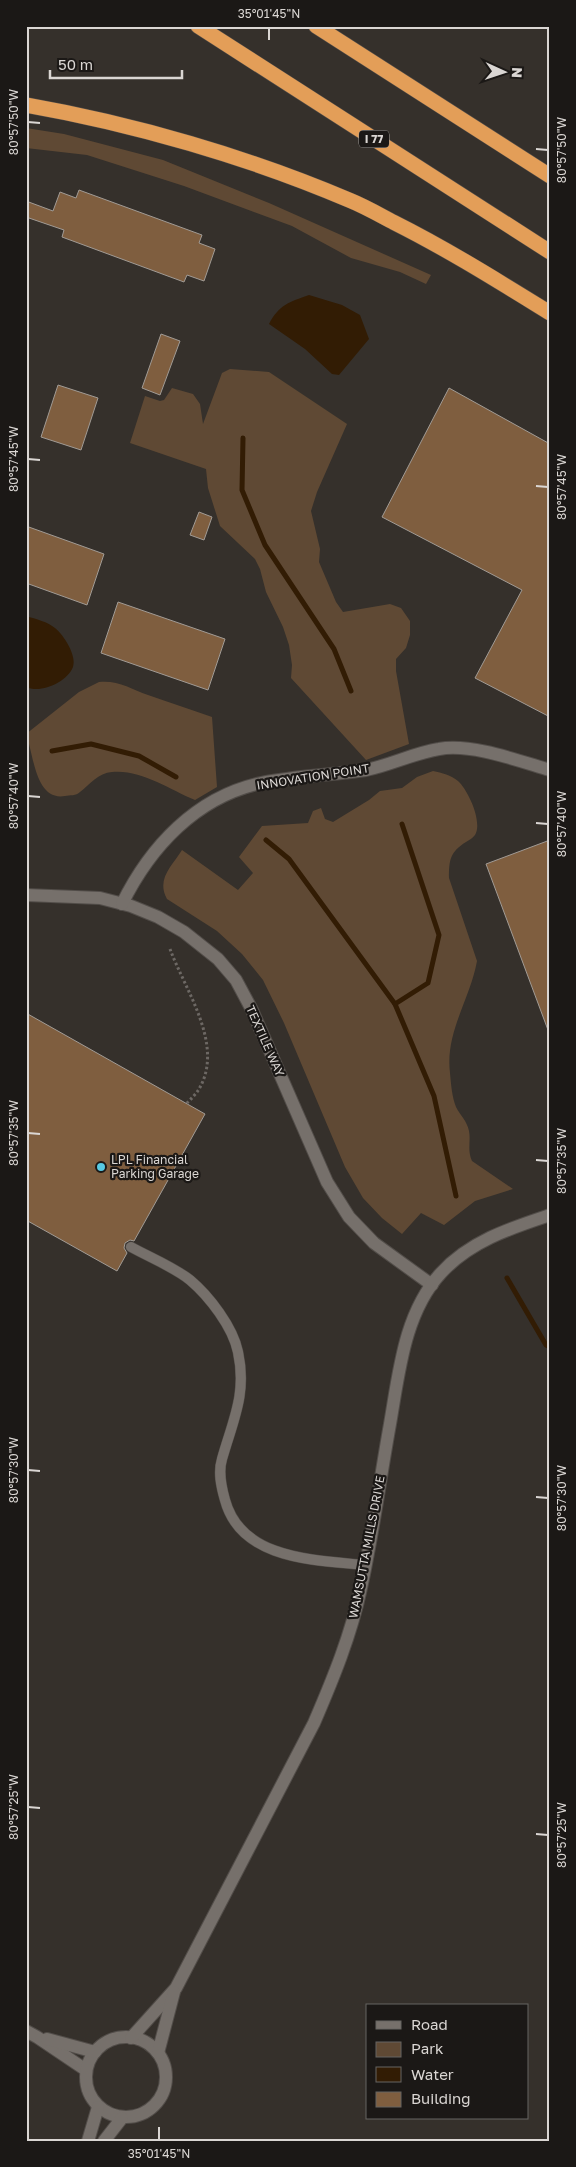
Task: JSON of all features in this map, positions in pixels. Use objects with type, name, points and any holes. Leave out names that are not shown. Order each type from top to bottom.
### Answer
[{"type":"highway","name":"I 77","points":[[198,26],[550,252]]},
{"type":"highway","points":[[316,26],[550,176]]},
{"type":"highway","points":[[26,105],[114,124],[198,147],[264,168],[350,200],[442,247],[550,312]]},
{"type":"street","name":"INNOVATION POINT","points":[[122,904],[150,858],[181,823],[203,807],[220,798],[260,783],[365,770],[441,748],[484,753],[550,770]]},
{"type":"street","name":"TEXTILE WAY","points":[[26,895],[100,898],[122,904],[158,917],[184,932],[218,959],[236,980],[252,1010],[327,1182],[349,1218],[374,1243],[432,1285]]},
{"type":"street","points":[[432,1285],[457,1257],[508,1230],[550,1214]]},
{"type":"street","name":"WAMSUTTA MILLS DRIVE","points":[[158,2052],[176,1988],[314,1723],[331,1683],[350,1628],[365,1565],[404,1346],[421,1303],[432,1285]]},
{"type":"street","name":"WAMSUTTA MILLS DRIVE","points":[[131,2038],[176,1988]]},
{"type":"street","points":[[32,2034],[95,2052]]},
{"type":"street","points":[[32,2034],[86,2070]]},
{"type":"street","points":[[123,2037],[131,2038],[148,2044],[158,2052],[164,2064],[166,2077],[164,2090],[158,2102],[148,2111],[136,2117],[122,2118],[109,2115],[98,2107],[90,2096],[86,2083],[86,2070],[95,2052],[110,2040],[123,2037]]},
{"type":"street","points":[[88,2141],[98,2107]]},
{"type":"street","points":[[104,2141],[122,2118]]},
{"type":"lane","points":[[131,1247],[190,1280],[220,1313],[238,1350],[242,1384],[234,1425],[222,1460],[220,1482],[228,1514],[252,1540],[282,1554],[311,1560],[365,1565]]},
{"type":"path","points":[[170,949],[204,1026],[208,1048],[200,1089],[186,1104]]},
{"type":"green space","points":[[26,128],[64,134],[163,160],[269,203],[431,275],[426,284],[400,272],[351,258],[292,226],[184,186],[87,155],[26,148]]},
{"type":"green space","points":[[230,369],[269,372],[347,424],[317,492],[311,511],[320,549],[319,562],[336,602],[343,612],[390,604],[401,608],[410,621],[410,635],[406,648],[396,659],[396,671],[409,744],[366,760],[291,678],[292,665],[289,645],[283,627],[266,592],[260,569],[255,559],[220,526],[208,488],[206,469],[130,443],[145,396],[160,401],[164,400],[172,388],[193,394],[200,404],[203,424],[222,373]]},
{"type":"green space","points":[[99,682],[118,684],[212,717],[217,787],[195,800],[144,777],[123,772],[112,772],[98,777],[75,795],[55,796],[47,791],[37,775],[26,734],[79,692]]},
{"type":"green space","points":[[433,771],[452,777],[462,785],[473,806],[477,822],[475,835],[457,849],[451,857],[449,866],[449,878],[477,961],[451,1044],[449,1058],[453,1095],[456,1107],[468,1127],[472,1161],[513,1189],[475,1201],[444,1225],[421,1213],[402,1234],[382,1218],[363,1198],[345,1167],[284,1023],[263,980],[242,954],[217,931],[167,899],[163,885],[170,867],[182,850],[238,890],[253,873],[239,857],[262,826],[308,823],[313,811],[321,808],[325,819],[333,822],[380,791],[402,788],[417,777]]},
{"type":"water","points":[[309,295],[342,305],[360,315],[369,339],[339,375],[332,374],[305,349],[269,324],[277,312],[285,305]]},
{"type":"water","points":[[26,616],[45,622],[55,628],[66,641],[73,657],[73,667],[70,672],[59,682],[46,688],[32,689],[26,687]]},
{"type":"building","points":[[79,190],[202,235],[199,243],[215,249],[204,281],[187,275],[184,282],[62,237],[64,230],[26,217],[26,201],[53,211],[60,192],[76,198]]},
{"type":"building","points":[[161,334],[180,341],[160,395],[142,388]]},
{"type":"building","points":[[58,385],[98,398],[81,450],[41,437]]},
{"type":"building","points":[[449,388],[550,444],[550,717],[475,678],[522,590],[382,517]]},
{"type":"building","points":[[199,512],[212,517],[204,540],[190,535]]},
{"type":"building","points":[[26,526],[104,554],[87,605],[26,583]]},
{"type":"building","points":[[118,602],[225,639],[208,690],[101,653]]},
{"type":"building","points":[[550,840],[550,1030],[548,1030],[486,864]]},
{"type":"building","name":"LPL Financial Parking Garage","points":[[26,1013],[205,1114],[134,1241],[130,1240],[125,1243],[124,1248],[127,1253],[117,1271],[26,1220]]},
{"type":"waterway","points":[[243,438],[242,490],[265,545],[334,649],[351,691]]},
{"type":"waterway","points":[[52,751],[91,744],[139,756],[176,777]]},
{"type":"waterway","points":[[395,1004],[428,983],[439,935],[402,824]]},
{"type":"waterway","points":[[266,840],[289,859],[395,1004],[434,1096],[456,1196]]},
{"type":"waterway","points":[[507,1278],[546,1345],[550,1347]]},
{"type":"place","name":"LPL Financial Parking Garage","points":[[101,1167]]}]
